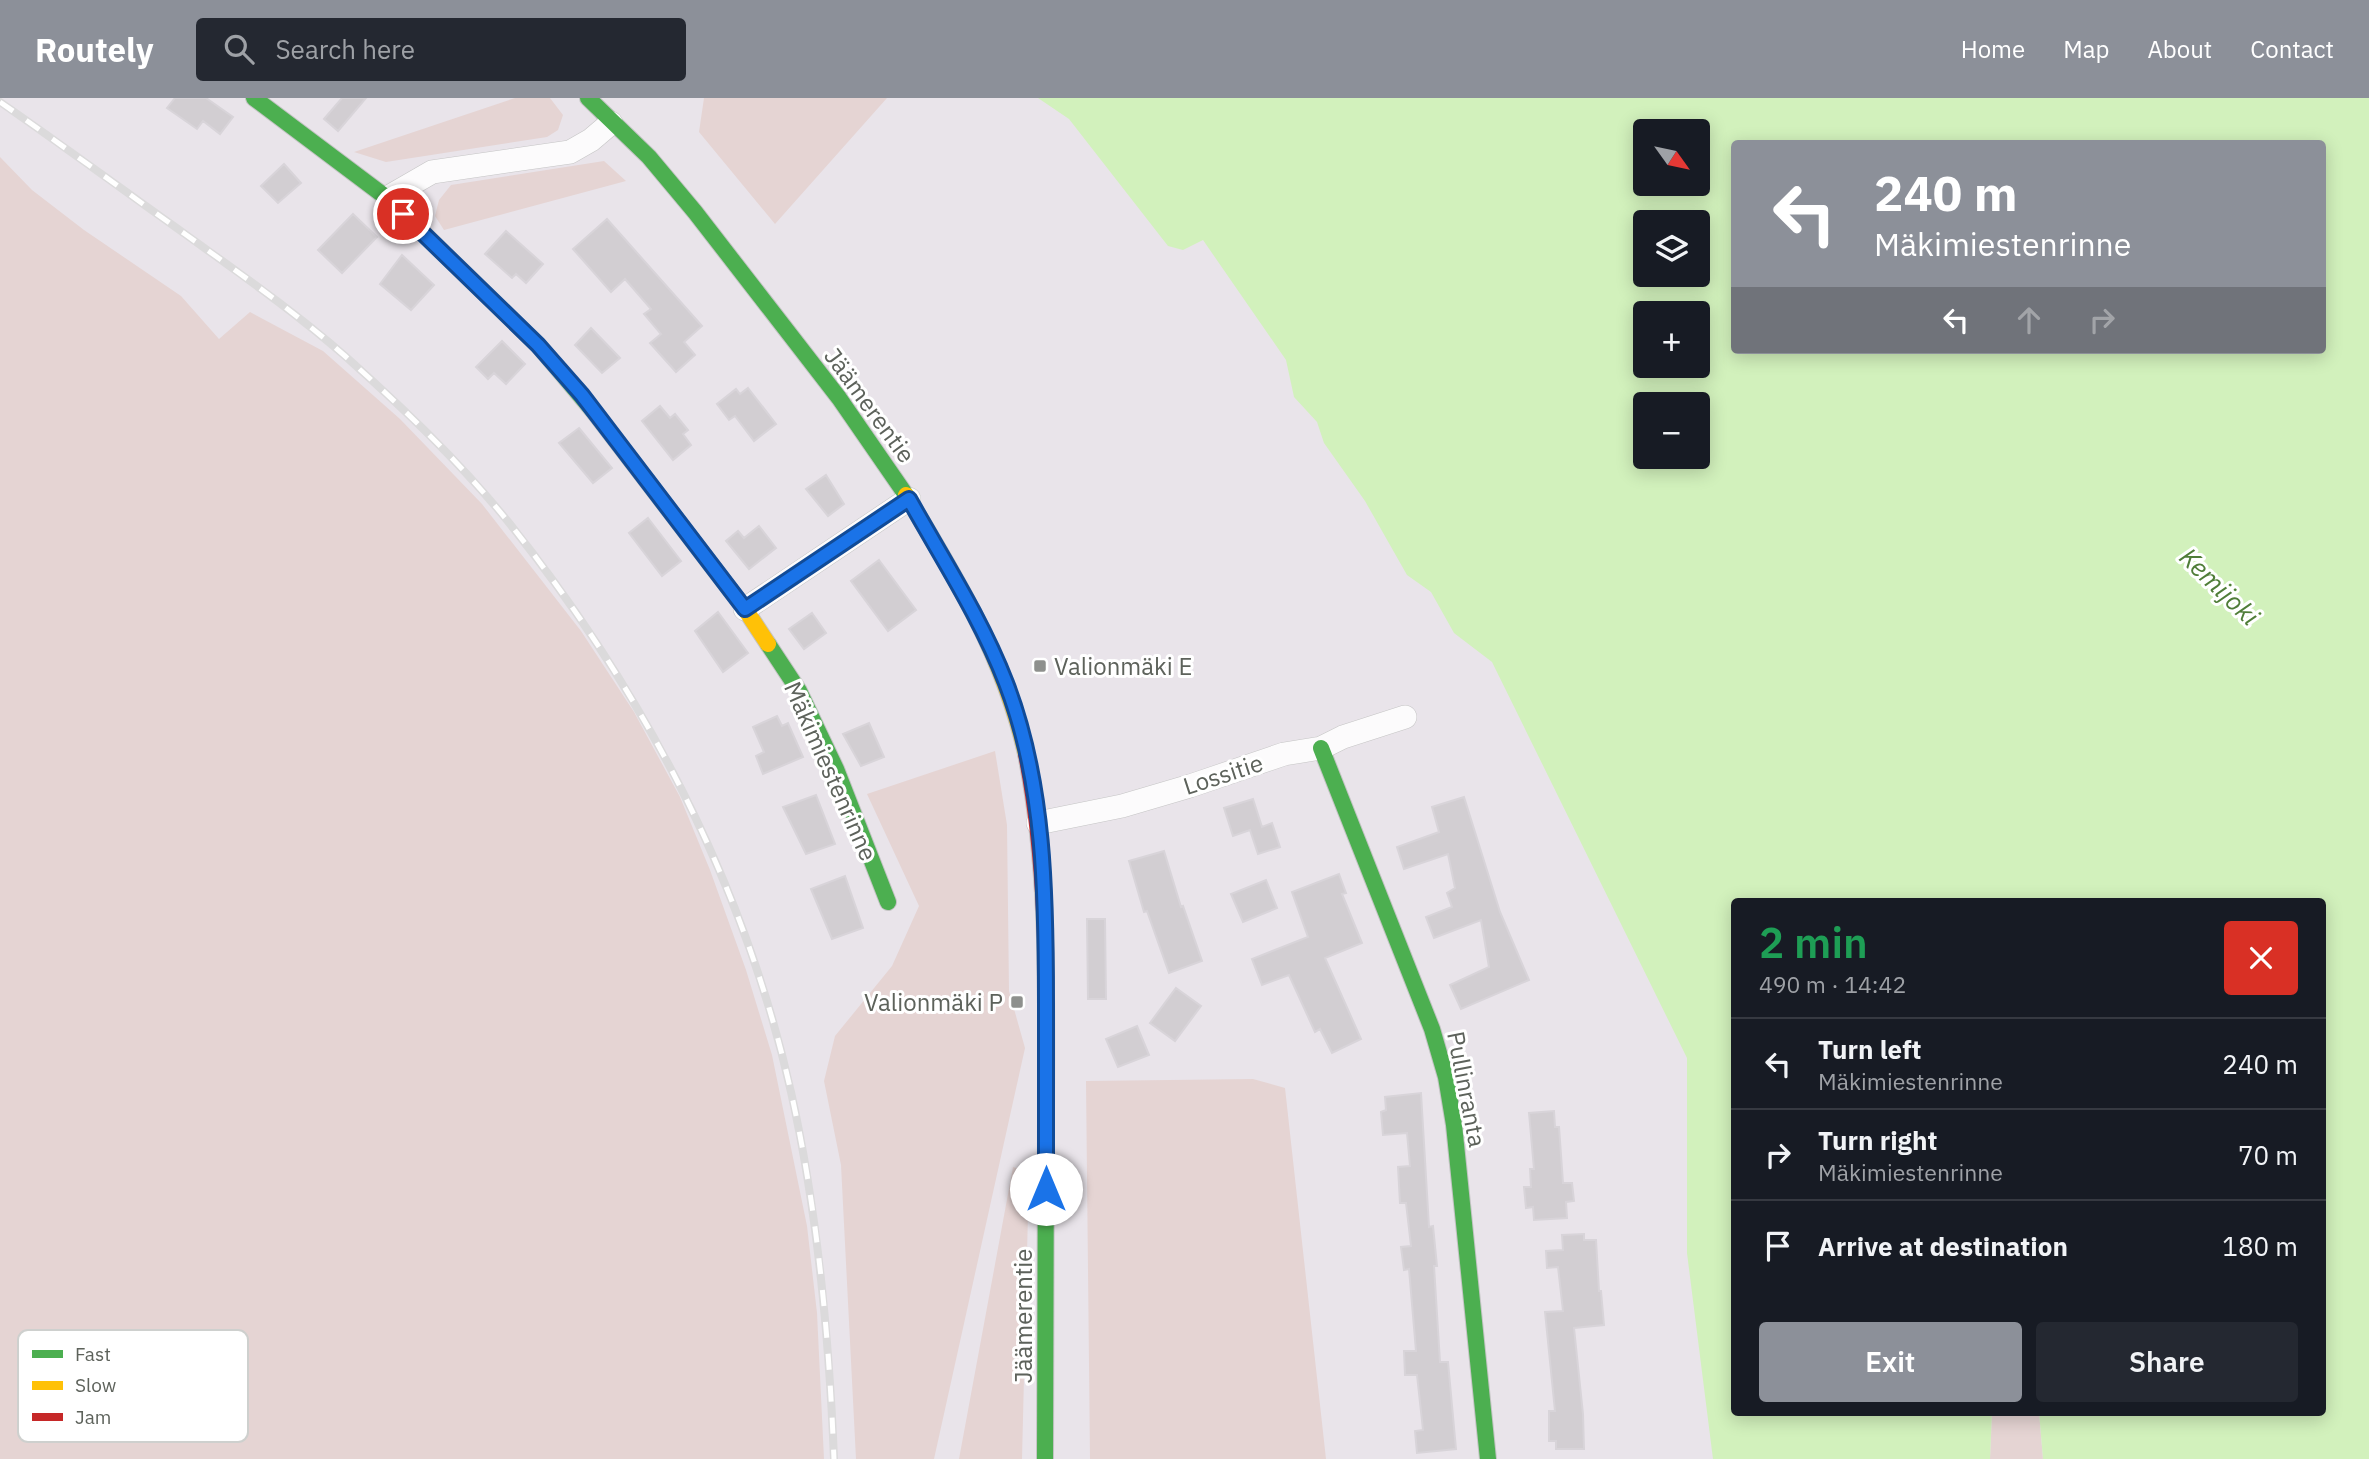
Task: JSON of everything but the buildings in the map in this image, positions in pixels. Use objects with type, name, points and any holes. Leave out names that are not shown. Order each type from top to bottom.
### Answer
[{"type":"street","name":"Mäkimiestenrinne","points":[[254,98],[387,198],[538,345],[582,395],[745,609],[799,691],[836,769],[888,902]]},
{"type":"street","name":"Jäämerentie","points":[[588,98],[648,156],[686,202],[879,454],[909,499],[985,633],[1007,684],[1034,786],[1043,872],[1046,943],[1045,1459]]},
{"type":"street","points":[[387,198],[432,172],[570,152],[591,140],[611,123]]},
{"type":"street","points":[[745,609],[909,499]]},
{"type":"street","name":"Lossitie","points":[[1038,822],[1122,806],[1284,754],[1321,748],[1354,733],[1405,717]]},
{"type":"street","name":"Pullinranta","points":[[1321,748],[1432,1030],[1446,1077],[1454,1125],[1488,1459]]},
{"type":"shaded area","points":[[515,98],[550,98],[563,115],[558,130],[547,137],[386,162],[354,152]]},
{"type":"shaded area","points":[[704,98],[887,98],[775,224],[699,132]]},
{"type":"shaded area","points":[[0,157],[32,190],[84,230],[181,296],[219,339],[250,312],[323,351],[400,419],[482,504],[581,631],[634,712],[680,797],[710,870],[746,970],[772,1055],[807,1226],[817,1313],[824,1459],[0,1459]]},
{"type":"shaded area","points":[[604,161],[626,181],[444,230],[435,216],[439,200],[451,185]]},
{"type":"shaded area","points":[[995,751],[1007,825],[1009,991],[1025,1048],[934,1459],[856,1459],[841,1165],[824,1081],[835,1036],[892,966],[919,906],[867,794]]},
{"type":"shaded area","points":[[1253,1079],[1285,1088],[1326,1459],[1090,1459],[1086,1081]]},
{"type":"shaded area","points":[[1013,1167],[1029,1172],[1022,1459],[959,1459]]},
{"type":"shaded area","points":[[1992,1416],[2039,1416],[2043,1459],[1990,1459]]},
{"type":"water","name":"Kemijoki","points":[[1038,98],[2369,98],[2369,1459],[2043,1459],[2039,1416],[2326,1416],[2326,898],[1731,898],[1731,1416],[1992,1416],[1990,1459],[1713,1459],[1687,1253],[1687,1058],[1492,662],[1454,633],[1431,592],[1407,575],[1365,501],[1324,443],[1317,422],[1294,397],[1286,360],[1203,240],[1183,250],[1168,246],[1069,119]]},
{"type":"railway","points":[[0,102],[267,293],[326,340],[431,437],[472,479],[510,524],[558,588],[645,722],[683,792],[717,864],[746,938],[771,1014],[791,1092],[815,1229],[829,1367],[834,1459]]},
{"type":"traffic: fast","points":[[254,98],[387,198],[538,345],[595,413]]},
{"type":"traffic: fast","points":[[588,98],[649,157],[695,212],[839,398],[906,495]]},
{"type":"traffic: fast","points":[[768,644],[799,691],[836,769],[888,902]]},
{"type":"traffic: fast","points":[[1321,748],[1432,1029],[1446,1077],[1454,1125],[1488,1459]]},
{"type":"traffic: fast","points":[[1045,1459],[1046,1120]]},
{"type":"traffic: slow","points":[[595,413],[745,609],[768,644]]},
{"type":"traffic: slow","points":[[906,495],[961,588],[992,652],[1017,718],[1026,754]]},
{"type":"traffic: jam","points":[[1026,754],[1034,799],[1043,891],[1046,1120]]},
{"type":"place","name":"Valionmäki E","points":[[1040,666]]},
{"type":"place","name":"Valionmäki P","points":[[1017,1002]]},
{"type":"route","points":[[403,214],[538,345],[582,395],[745,609],[909,499],[985,633],[1007,684],[1034,786],[1043,872],[1046,943],[1046,1189]]}]
